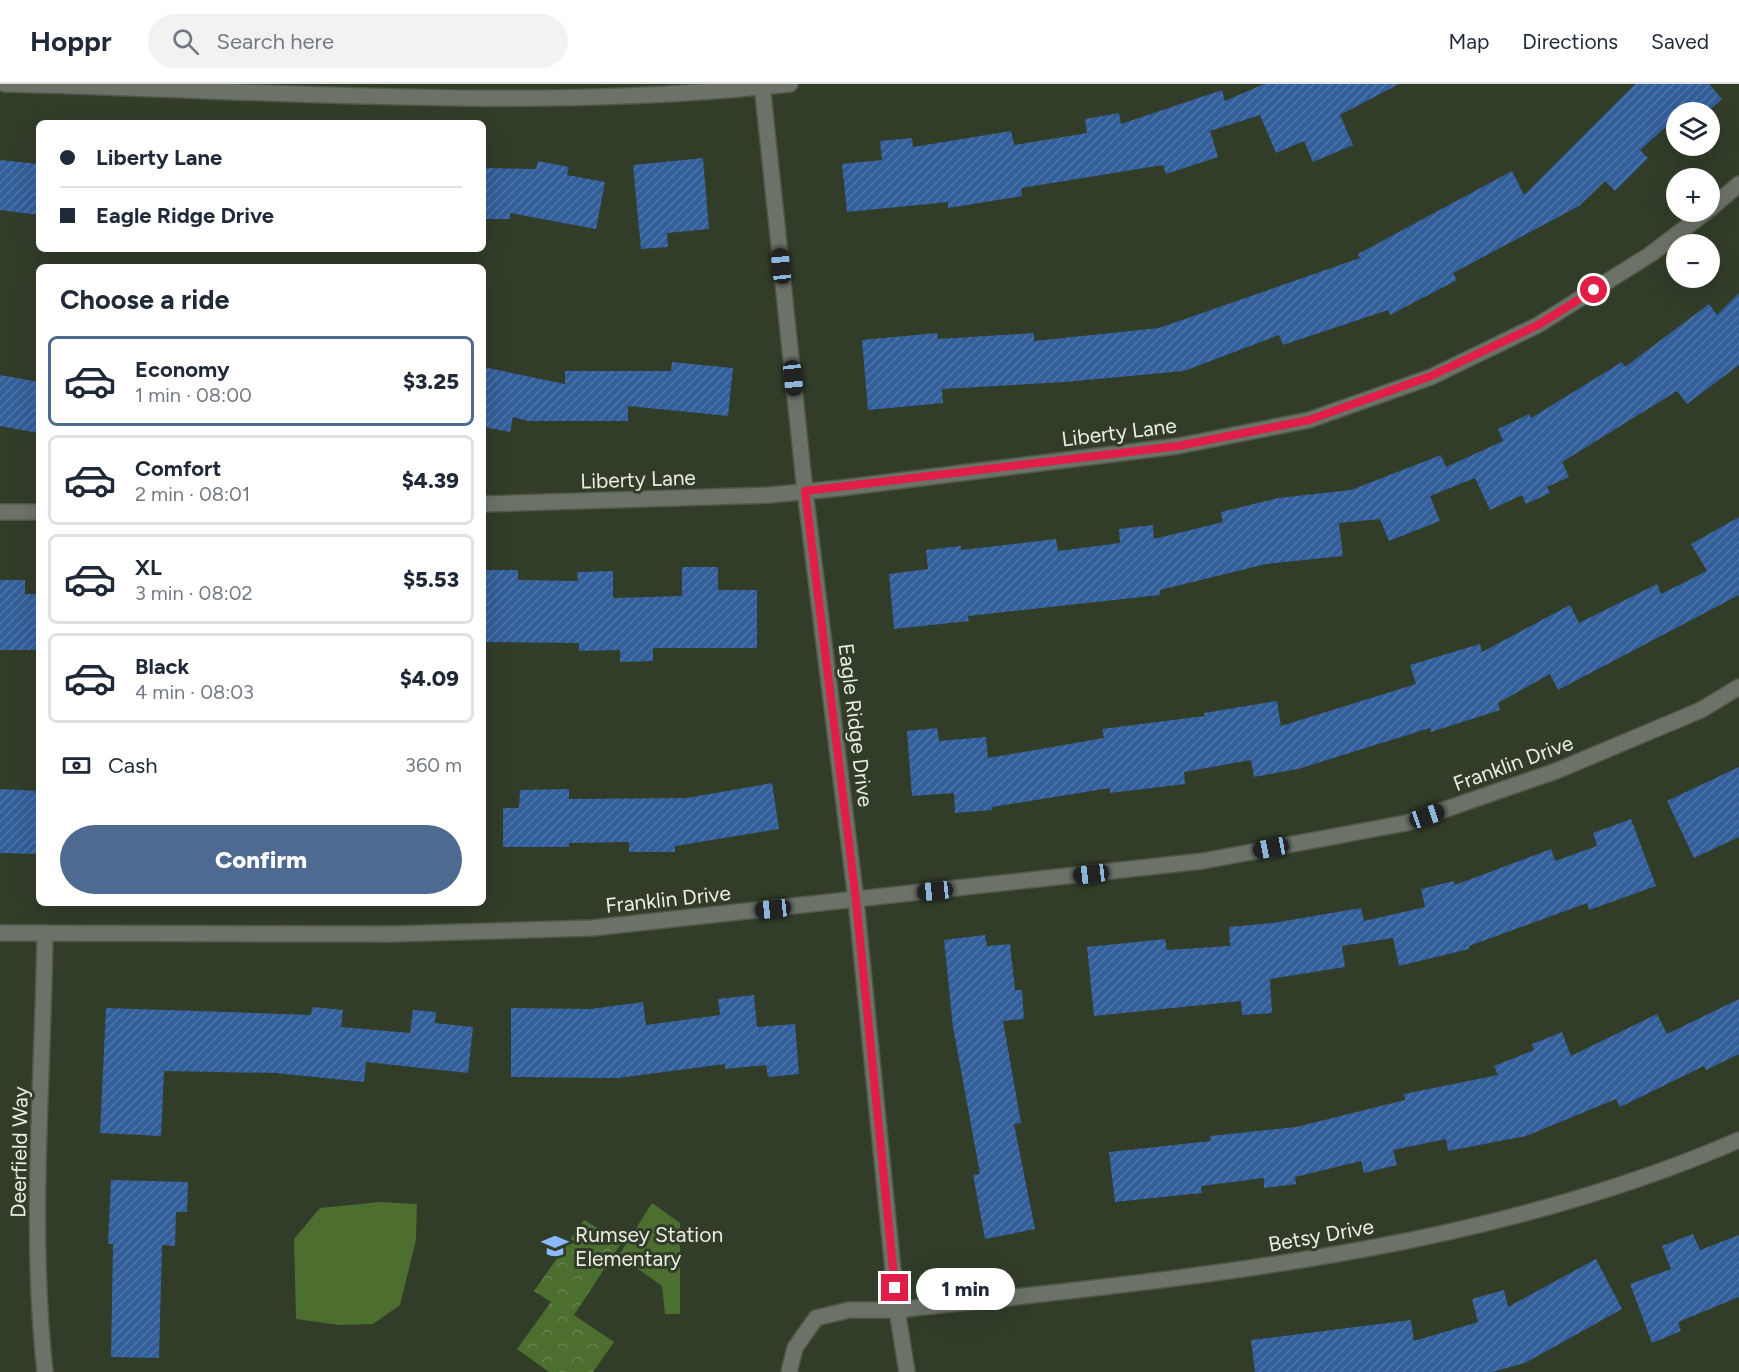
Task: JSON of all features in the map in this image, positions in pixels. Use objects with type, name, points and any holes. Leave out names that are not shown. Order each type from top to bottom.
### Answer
[{"type":"street","points":[[5,84],[453,98],[631,96],[790,84]]},
{"type":"street","name":"Eagle Ridge Drive","points":[[762,86],[805,491],[856,900],[897,1310],[907,1372]]},
{"type":"street","points":[[1720,200],[1739,184]]},
{"type":"street","name":"Liberty Lane","points":[[486,504],[770,495],[1178,446],[1309,420],[1431,376],[1538,325],[1651,254],[1693,222]]},
{"type":"street","points":[[0,512],[36,512]]},
{"type":"street","name":"Franklin Drive","points":[[0,933],[392,934],[592,928],[1203,861],[1406,823],[1557,771],[1701,710],[1739,687]]},
{"type":"street","name":"Deerfield Way","points":[[45,933],[40,1114],[39,1299],[45,1372]]},
{"type":"street","name":"Betsy Drive","points":[[789,1372],[795,1348],[816,1318],[849,1310],[897,1310],[1281,1264],[1454,1233],[1647,1177],[1739,1140]]},
{"type":"green space","points":[[380,1202],[417,1204],[416,1240],[400,1305],[373,1324],[339,1325],[296,1319],[294,1239],[320,1208]]},
{"type":"green space","points":[[652,1203],[680,1223],[680,1314],[665,1314],[662,1286],[619,1255]]},
{"type":"green space","points":[[584,1220],[622,1242],[574,1315],[614,1342],[593,1372],[549,1372],[517,1349],[551,1302],[534,1291]]},
{"type":"building","points":[[1264,84],[1399,84],[1340,115],[1353,145],[1313,162],[1304,141],[1276,153],[1260,115],[1210,131],[1218,157],[1166,174],[1163,165],[1021,188],[1022,196],[948,208],[948,202],[847,212],[842,164],[882,160],[880,141],[912,138],[913,147],[1011,131],[1014,145],[1087,133],[1085,119],[1119,113],[1121,124],[1222,90],[1225,101]]},
{"type":"building","points":[[1635,84],[1709,84],[1722,99],[1719,102],[1666,102],[1666,127],[1640,150],[1648,158],[1615,191],[1605,181],[1579,206],[1453,273],[1457,280],[1390,315],[1388,310],[1283,345],[1279,335],[1184,371],[1065,382],[942,389],[943,403],[868,410],[862,340],[937,333],[938,339],[1034,333],[1034,341],[1159,328],[1360,258],[1358,254],[1512,171],[1524,195]]},
{"type":"building","points":[[703,158],[709,229],[667,233],[668,247],[641,249],[633,165]]},
{"type":"building","points":[[0,160],[36,164],[36,215],[0,210]]},
{"type":"building","points":[[538,161],[569,167],[567,175],[605,182],[596,229],[510,213],[510,219],[486,219],[486,168],[536,169]]},
{"type":"building","points":[[1739,293],[1739,365],[1687,404],[1677,391],[1562,462],[1569,477],[1547,487],[1550,493],[1526,504],[1522,495],[1490,510],[1475,478],[1430,496],[1440,521],[1389,541],[1380,519],[1339,523],[1343,556],[1266,564],[1160,590],[1160,595],[968,616],[969,621],[894,629],[889,574],[928,569],[926,550],[961,546],[961,550],[1056,539],[1058,551],[1120,543],[1119,529],[1153,525],[1154,539],[1223,522],[1221,512],[1278,498],[1351,490],[1441,455],[1446,467],[1503,441],[1498,429],[1529,414],[1531,418],[1622,362],[1625,367],[1709,304],[1717,315]]},
{"type":"building","points":[[672,362],[733,368],[728,416],[628,406],[628,421],[528,421],[513,417],[510,432],[486,428],[486,368],[565,384],[565,371],[671,371]]},
{"type":"building","points":[[0,375],[36,381],[36,432],[0,426]]},
{"type":"building","points":[[1739,517],[1739,595],[1558,690],[1550,674],[1498,703],[1500,710],[1431,732],[1430,728],[1298,769],[1254,777],[1251,760],[1184,772],[1185,784],[1110,793],[1110,788],[992,807],[992,810],[955,813],[954,793],[912,796],[907,731],[937,728],[939,741],[986,737],[988,758],[1104,738],[1102,729],[1205,716],[1204,713],[1277,701],[1281,726],[1416,684],[1410,665],[1480,644],[1482,652],[1570,605],[1579,623],[1657,584],[1661,594],[1707,571],[1691,544]]},
{"type":"building","points":[[682,567],[718,567],[718,590],[757,590],[757,648],[653,648],[653,661],[620,662],[620,650],[579,651],[579,643],[486,642],[486,570],[518,570],[518,580],[578,581],[577,572],[613,571],[613,598],[682,596]]},
{"type":"building","points":[[0,580],[25,580],[25,594],[36,594],[36,650],[0,650]]},
{"type":"building","points":[[1739,767],[1739,837],[1694,858],[1667,801]]},
{"type":"building","points":[[772,783],[779,829],[675,846],[675,852],[629,852],[629,842],[569,843],[569,847],[503,847],[503,808],[519,808],[520,790],[569,789],[569,799],[687,798]]},
{"type":"building","points":[[0,789],[36,791],[36,854],[0,853]]},
{"type":"building","points":[[1631,819],[1656,886],[1589,910],[1587,903],[1469,946],[1469,949],[1399,966],[1393,938],[1342,946],[1345,967],[1270,979],[1272,1013],[1242,1015],[1241,1001],[1094,1016],[1087,947],[1165,939],[1167,950],[1230,946],[1229,927],[1273,923],[1361,908],[1364,921],[1425,907],[1421,889],[1454,881],[1455,885],[1551,849],[1555,861],[1597,846],[1593,833]]},
{"type":"building","points":[[985,935],[987,946],[1010,944],[1015,990],[1022,990],[1024,1019],[1003,1021],[1021,1123],[1014,1124],[1035,1229],[985,1239],[973,1175],[980,1174],[953,1027],[944,940]]},
{"type":"building","points":[[754,995],[757,1027],[795,1024],[799,1074],[768,1077],[766,1065],[725,1069],[725,1064],[618,1078],[511,1077],[511,1008],[591,1009],[643,1002],[646,1025],[720,1015],[718,999]]},
{"type":"building","points":[[1739,999],[1739,1054],[1706,1070],[1704,1066],[1620,1107],[1616,1099],[1526,1136],[1448,1151],[1446,1139],[1393,1150],[1397,1165],[1364,1173],[1361,1161],[1295,1177],[1296,1184],[1264,1188],[1264,1178],[1201,1186],[1202,1193],[1115,1202],[1109,1152],[1211,1141],[1210,1136],[1296,1127],[1405,1100],[1404,1094],[1498,1075],[1494,1066],[1534,1050],[1532,1044],[1562,1032],[1571,1056],[1657,1014],[1667,1034]]},
{"type":"building","points":[[312,1007],[343,1010],[341,1027],[410,1033],[413,1010],[436,1012],[435,1023],[473,1027],[468,1073],[366,1062],[364,1082],[275,1073],[164,1071],[161,1136],[100,1133],[106,1008],[311,1015]]},
{"type":"building","points":[[111,1180],[188,1182],[187,1212],[176,1212],[175,1246],[162,1245],[159,1358],[111,1357],[113,1244],[108,1244]]},
{"type":"building","points":[[1693,1234],[1700,1250],[1739,1235],[1739,1297],[1678,1322],[1681,1331],[1652,1343],[1630,1284],[1671,1269],[1662,1246]]},
{"type":"building","points":[[1596,1259],[1622,1309],[1525,1363],[1492,1372],[1255,1372],[1251,1340],[1411,1320],[1414,1341],[1478,1322],[1472,1299],[1504,1290],[1508,1307]]},
{"type":"place","name":"Rumsey Station Elementary","points":[[555,1246]]},
{"type":"route","points":[[895,1288],[856,900],[805,491],[1178,446],[1309,420],[1431,376],[1538,325],[1594,290]]}]
